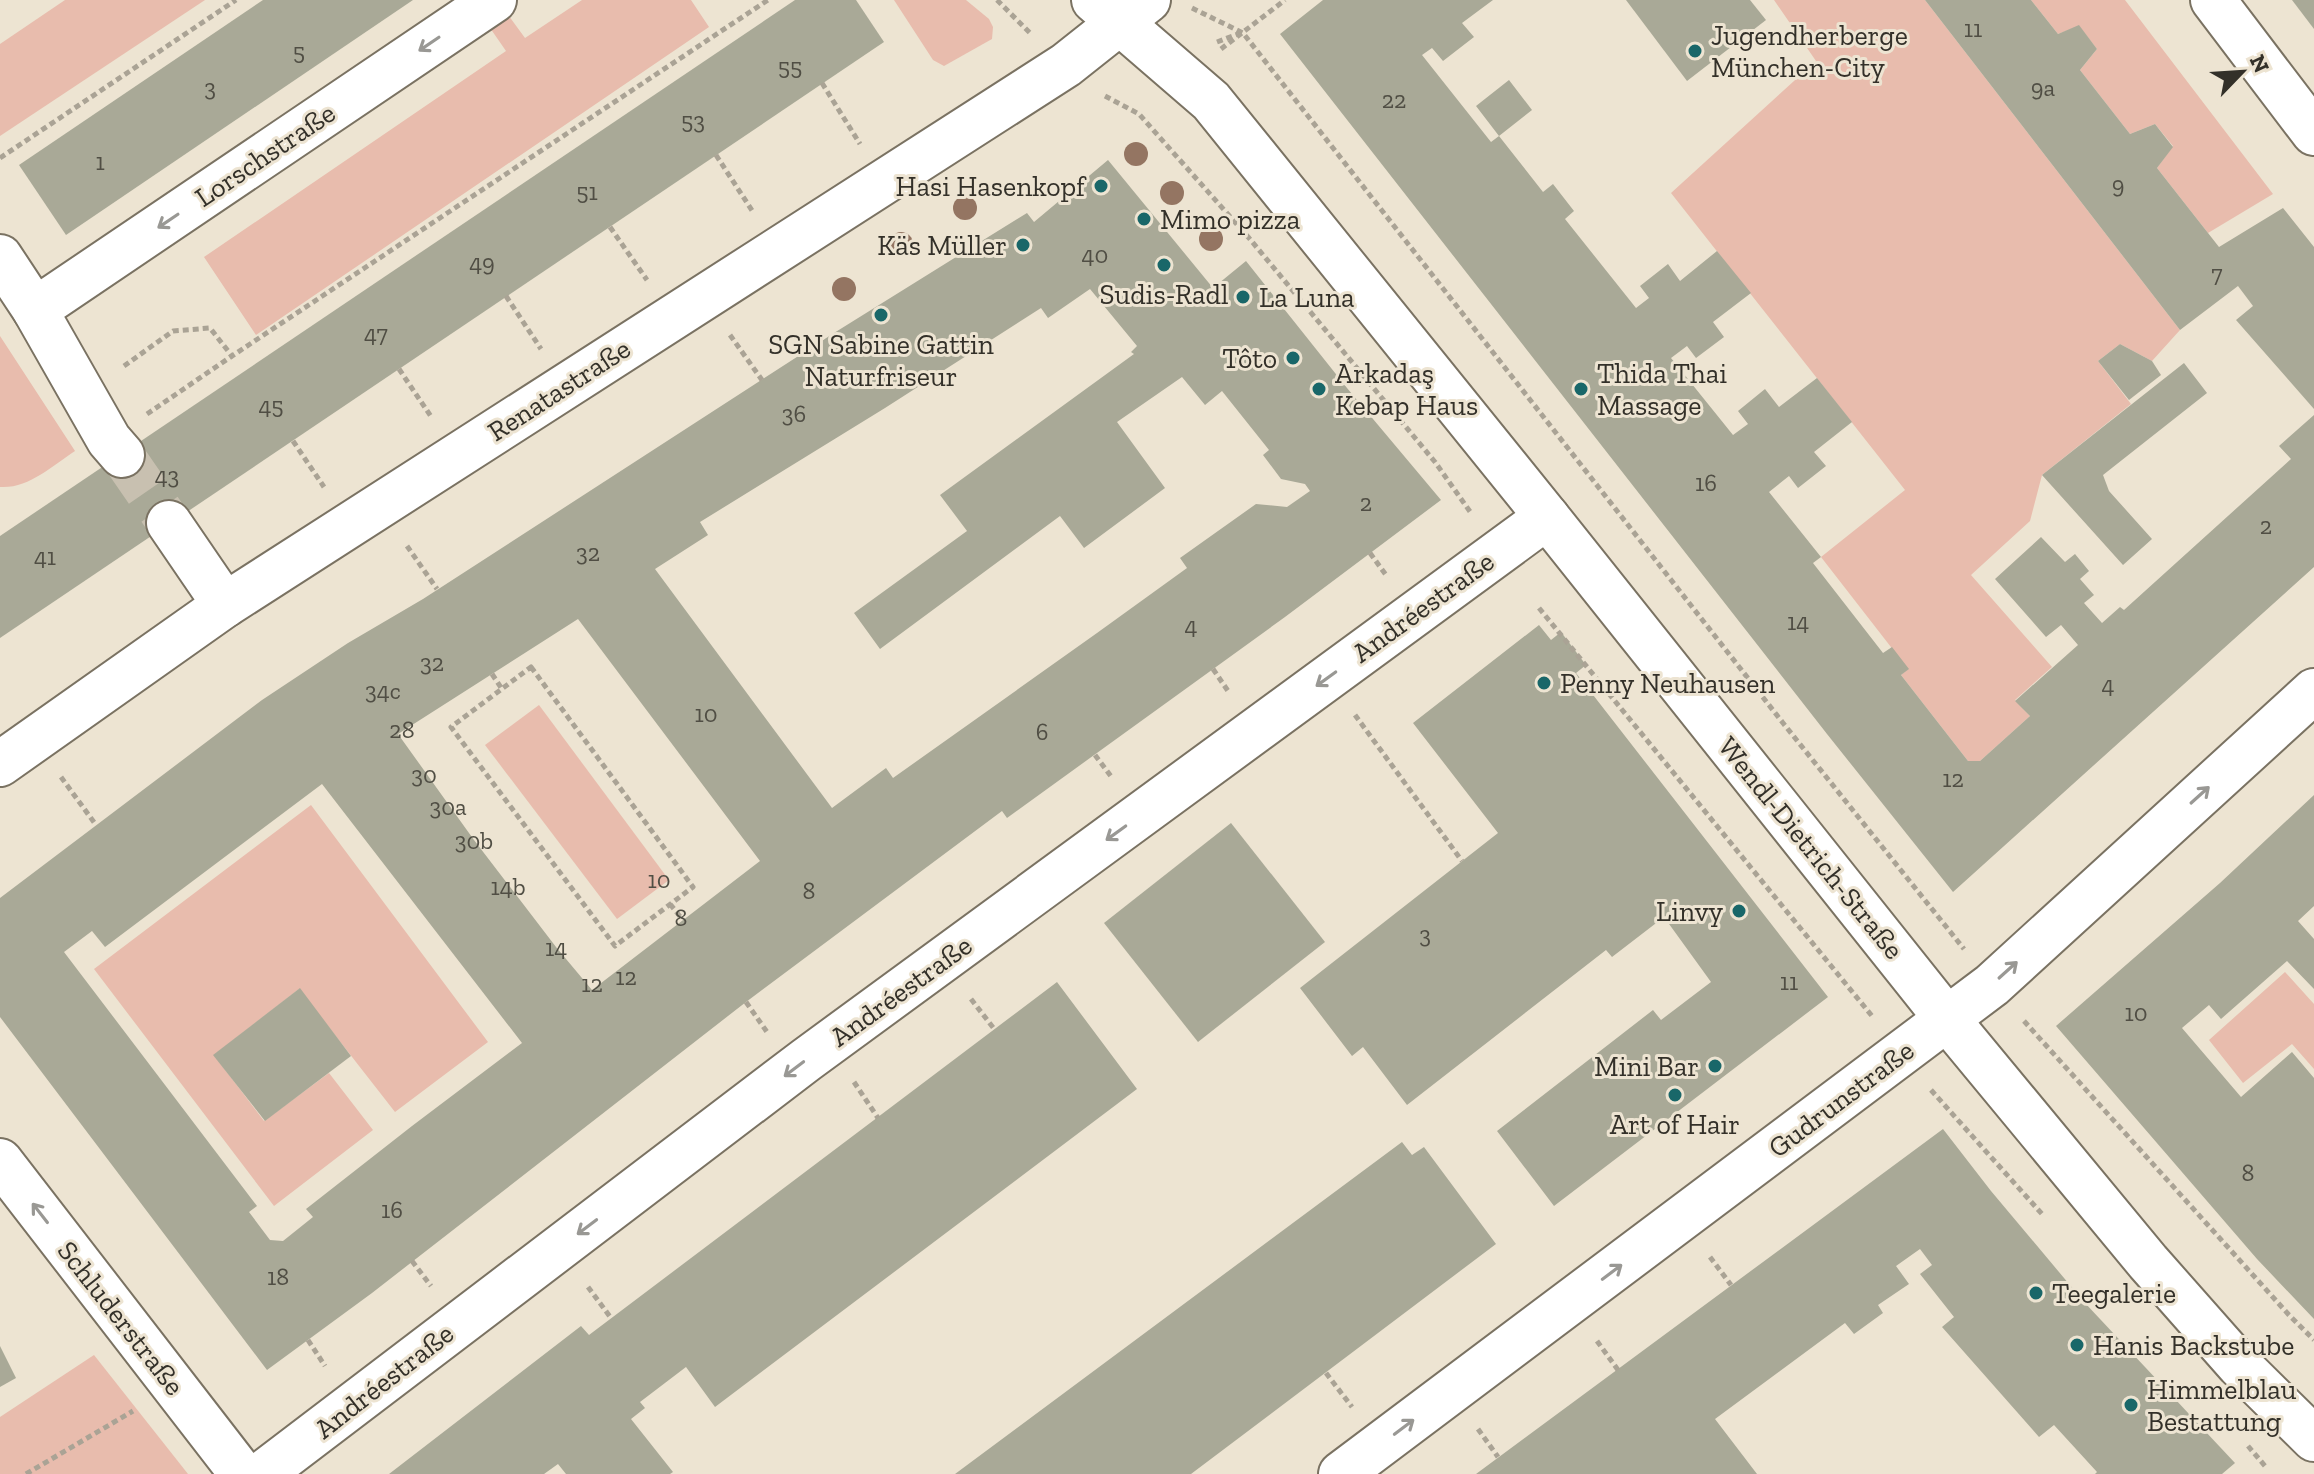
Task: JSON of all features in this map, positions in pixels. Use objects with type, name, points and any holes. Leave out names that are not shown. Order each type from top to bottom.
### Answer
[{"type":"street","name":"Lorschstraße","points":[[35,310],[494,0]]},
{"type":"street","points":[[2213,0],[2314,133]]},
{"type":"street","name":"Renatastraße","points":[[16,752],[225,605],[1066,65],[1138,7]]},
{"type":"street","name":"Wendl-Dietrich-Straße","points":[[1138,7],[1947,1019],[2148,1262],[2239,1365],[2314,1439]]},
{"type":"street","points":[[0,257],[35,310],[115,447]]},
{"type":"street","name":"Andréestraße","points":[[262,1474],[806,1060],[1547,517]]},
{"type":"street","points":[[169,523],[225,605]]},
{"type":"street","name":"Gudrunstraße","points":[[1341,1474],[1992,985],[2314,691]]},
{"type":"street","name":"Schluderstraße","points":[[0,1161],[242,1474]]},
{"type":"path","points":[[0,158],[236,0]]},
{"type":"path","points":[[115,447],[232,356],[768,0]]},
{"type":"path","points":[[1243,33],[1285,0]]},
{"type":"path","points":[[1138,7],[1243,33],[1753,686],[1992,985],[2314,1340]]},
{"type":"path","points":[[1066,65],[1099,93],[1139,114],[1249,238],[1435,462],[1473,517]]},
{"type":"path","points":[[822,83],[884,182]]},
{"type":"path","points":[[716,155],[777,250]]},
{"type":"path","points":[[610,227],[672,318]]},
{"type":"path","points":[[506,296],[566,387]]},
{"type":"path","points":[[124,366],[173,331],[210,328],[232,356]]},
{"type":"path","points":[[727,332],[762,380]]},
{"type":"path","points":[[399,369],[457,456]]},
{"type":"path","points":[[1539,608],[1878,1022]]},
{"type":"path","points":[[531,667],[693,887],[615,946],[451,727],[502,689],[531,667]]},
{"type":"path","points":[[492,674],[502,689]]},
{"type":"path","points":[[1352,711],[1462,861]]},
{"type":"path","points":[[16,752],[96,825]]},
{"type":"path","points":[[670,904],[682,919]]},
{"type":"path","points":[[746,1002],[768,1033]]},
{"type":"path","points":[[26,1474],[145,1404]]},
{"type":"shaded area","points":[[65,0],[205,0],[0,136],[0,44]]},
{"type":"shaded area","points":[[582,0],[691,0],[709,27],[256,335],[204,257],[506,51],[488,25],[506,12],[525,38]]},
{"type":"shaded area","points":[[894,0],[966,0],[989,19],[993,27],[992,39],[944,66],[933,60]]},
{"type":"shaded area","points":[[1774,0],[1925,0],[2180,330],[2152,361],[2120,344],[2098,361],[2131,404],[2042,475],[2030,521],[1971,575],[2052,667],[2015,700],[2030,716],[1980,761],[1968,761],[1901,675],[1908,669],[1821,557],[1905,490],[1671,193],[1816,61]]},
{"type":"shaded area","points":[[2031,0],[2125,0],[2273,194],[2208,233],[2157,168],[2173,146],[2155,124],[2130,134],[2080,70],[2097,49],[2079,26],[2058,34]]},
{"type":"shaded area","points":[[0,336],[75,451],[49,470],[10,487],[0,487]]},
{"type":"shaded area","points":[[539,705],[669,880],[617,919],[485,745]]},
{"type":"shaded area","points":[[311,805],[488,1042],[395,1112],[299,989],[214,1055],[264,1121],[329,1073],[373,1130],[274,1206],[94,969]]},
{"type":"shaded area","points":[[2285,972],[2314,1004],[2314,1069],[2292,1044],[2243,1083],[2209,1040]]},
{"type":"shaded area","points":[[94,1355],[188,1474],[0,1474],[0,1417]]},
{"type":"building","points":[[263,0],[413,0],[66,235],[19,165]]},
{"type":"building","points":[[795,0],[856,0],[884,42],[0,638],[0,536]]},
{"type":"building","points":[[1323,0],[1493,0],[1462,23],[1474,37],[1443,61],[1432,48],[1422,55],[1491,142],[1499,136],[1543,192],[1553,184],[1574,211],[1565,219],[1636,308],[1649,298],[1640,286],[1668,264],[1680,281],[1717,251],[1751,293],[1713,322],[1724,337],[1696,358],[1687,346],[1671,358],[1733,435],[1748,424],[1738,411],[1765,389],[1779,407],[1817,378],[1852,422],[1814,452],[1826,466],[1798,488],[1789,476],[1769,492],[1821,557],[1813,563],[1883,653],[1892,647],[1909,669],[1901,675],[1968,761],[1980,761],[2030,716],[2015,701],[2078,645],[2061,625],[2046,637],[1995,579],[2041,537],[2065,562],[2075,554],[2089,571],[2080,579],[2094,595],[2084,603],[2102,623],[2120,607],[2124,610],[2291,459],[2279,446],[2314,415],[2314,567],[1953,892],[1280,34]]},
{"type":"building","name":"Jugendherberge München-City","points":[[1626,0],[1750,0],[1766,20],[1687,81]]},
{"type":"building","points":[[1925,0],[2031,0],[2058,34],[2079,25],[2097,49],[2080,70],[2130,134],[2155,124],[2173,147],[2157,168],[2219,247],[2283,208],[2314,247],[2314,409],[2236,320],[2253,306],[2238,286],[2180,330]]},
{"type":"building","points":[[2292,0],[2314,0],[2314,29]]},
{"type":"building","points":[[1509,80],[1532,110],[1499,136],[1476,106]]},
{"type":"building","points":[[1108,160],[1213,288],[1246,261],[1441,500],[1007,818],[1002,811],[746,1002],[372,1293],[267,1370],[0,1017],[0,898],[262,700],[348,643],[423,599],[834,333],[1027,213],[1034,222]],"holes":[[[1090,289],[1137,346],[1131,352],[1134,354],[940,495],[967,531],[854,613],[880,649],[1060,516],[1084,548],[1165,488],[1117,422],[1182,377],[1205,405],[1222,391],[1269,450],[1263,455],[1281,479],[1305,484],[1310,491],[1287,507],[1256,504],[1180,558],[1187,568],[1097,633],[893,778],[886,768],[832,808],[655,569],[708,535],[700,522],[1041,308],[1048,318]],[[578,619],[760,861],[592,990],[474,840],[398,734]],[[322,784],[522,1043],[306,1209],[313,1217],[283,1241],[270,1240],[249,1212],[257,1206],[64,952],[92,931],[105,947]]]},
{"type":"building","points":[[2120,344],[2152,361],[2161,375],[2129,400],[2098,361]]},
{"type":"building","points":[[2184,363],[2207,393],[2103,475],[2109,491],[2152,539],[2123,565],[2042,475]]},
{"type":"building","points":[[1539,625],[1551,640],[1561,632],[1586,665],[1576,673],[1828,997],[1554,1206],[1497,1131],[1653,1010],[1661,1020],[1711,982],[1664,917],[1612,957],[1606,950],[1407,1105],[1363,1047],[1352,1056],[1300,988],[1498,833],[1413,723]]},
{"type":"building","points":[[2314,795],[2314,906],[2298,921],[2314,939],[2314,989],[2287,961],[2221,1019],[2209,1005],[2182,1028],[2241,1097],[2292,1052],[2314,1078],[2314,1319],[2257,1259],[2056,1026],[2220,883]]},
{"type":"building","points":[[1231,823],[1325,942],[1198,1042],[1104,923]]},
{"type":"building","points":[[1057,982],[1137,1089],[715,1407],[686,1367],[640,1402],[645,1408],[631,1419],[673,1472],[566,1474],[558,1464],[544,1474],[389,1474],[581,1326],[589,1335]]},
{"type":"building","points":[[300,988],[351,1056],[265,1121],[213,1055]]},
{"type":"building","points":[[1943,1129],[2085,1303],[2235,1463],[2222,1474],[2095,1474],[2097,1472],[2054,1425],[2039,1437],[1942,1327],[1954,1317],[1920,1274],[1932,1265],[1920,1249],[1896,1266],[1909,1284],[1878,1305],[1883,1313],[1854,1334],[1845,1323],[1715,1419],[1757,1474],[1476,1474]]},
{"type":"building","points":[[1402,1142],[1412,1155],[1424,1147],[1496,1244],[1191,1474],[955,1474]]},
{"type":"building","points":[[0,1346],[16,1378],[0,1387]]},
{"type":"tunnel","points":[[122,455],[169,523]]},
{"type":"place","name":"Jugendherberge München-City","points":[[1695,51]]},
{"type":"place","name":"Hasi Hasenkopf","points":[[1101,186]]},
{"type":"place","name":"Mimo pizza","points":[[1144,219]]},
{"type":"place","name":"Käs Müller","points":[[1023,245]]},
{"type":"place","name":"Sudis-Radl","points":[[1164,265]]},
{"type":"place","name":"La Luna","points":[[1243,297]]},
{"type":"place","name":"SGN Sabine Gattin Naturfriseur","points":[[881,315]]},
{"type":"place","name":"Tôto","points":[[1293,358]]},
{"type":"place","name":"Arkadaş Kebap Haus","points":[[1319,389]]},
{"type":"place","name":"Thida Thai Massage","points":[[1581,389]]},
{"type":"place","name":"Penny Neuhausen","points":[[1544,683]]},
{"type":"place","name":"Linvy","points":[[1739,911]]},
{"type":"place","name":"Mini Bar","points":[[1715,1066]]},
{"type":"place","name":"Art of Hair","points":[[1675,1095]]},
{"type":"place","name":"Teegalerie","points":[[2036,1293]]},
{"type":"place","name":"Hanis Backstube","points":[[2077,1345]]},
{"type":"place","name":"Himmelblau Bestattung","points":[[2131,1405]]}]
